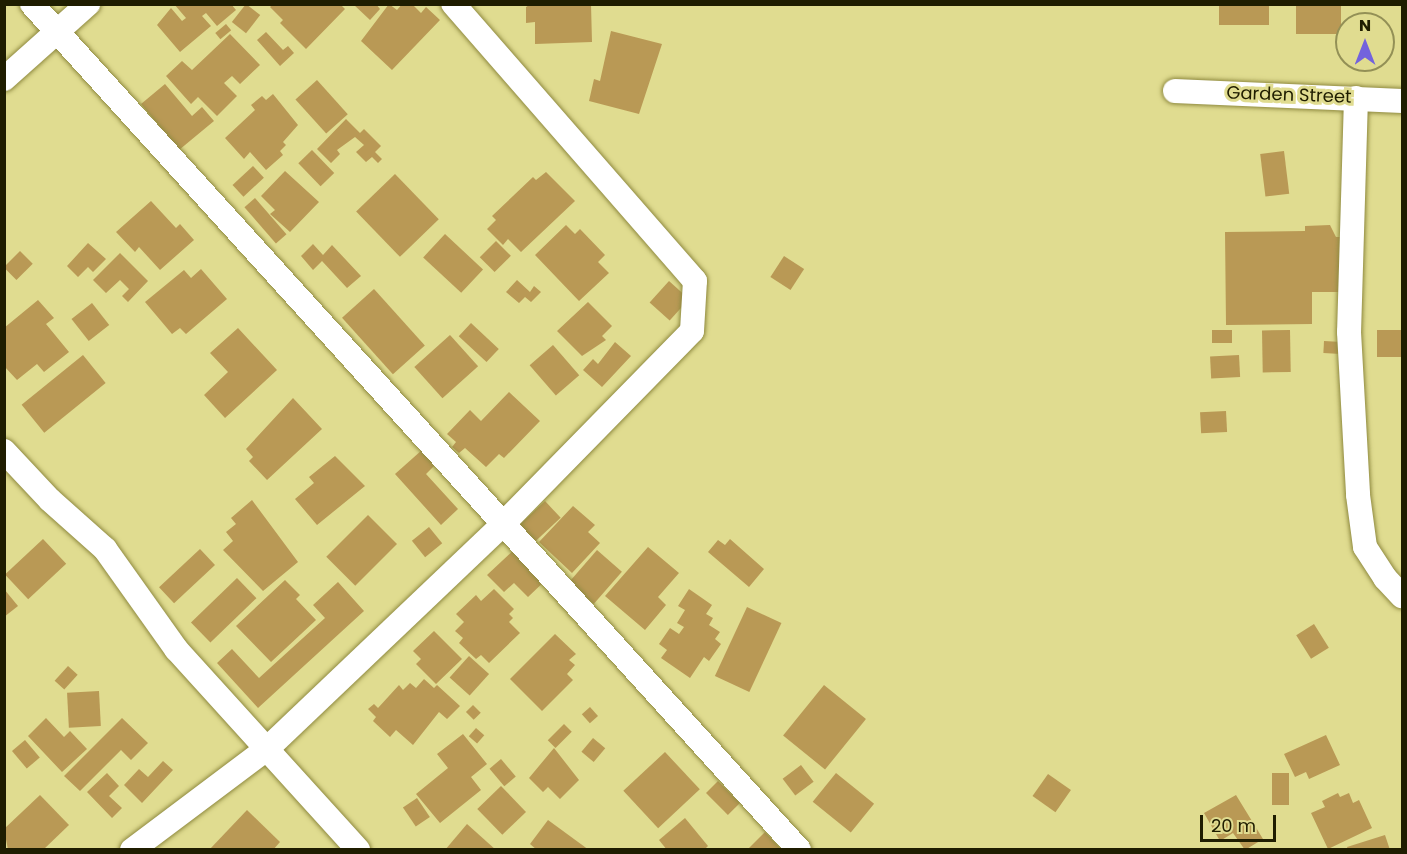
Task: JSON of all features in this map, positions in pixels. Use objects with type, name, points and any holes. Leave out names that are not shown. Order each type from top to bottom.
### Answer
[{"type":"street","points":[[32,4],[799,849]]},
{"type":"street","points":[[4,79],[88,4]]},
{"type":"street","points":[[132,849],[268,748],[503,524],[692,331],[695,281],[453,4]]},
{"type":"street","name":"Garden Street","points":[[1175,91],[1402,101]]},
{"type":"street","points":[[1356,98],[1349,332],[1358,495],[1365,548],[1385,579],[1402,596]]},
{"type":"street","points":[[4,451],[50,500],[105,549],[176,649],[358,849]]},
{"type":"building","points":[[174,4],[231,4],[236,10],[217,26],[206,13],[202,16],[211,26],[180,52],[157,25],[171,8],[182,21],[186,18]]},
{"type":"building","points":[[246,4],[260,15],[246,33],[232,22]]},
{"type":"building","points":[[273,4],[340,4],[345,9],[306,49],[280,23],[283,20],[270,7]]},
{"type":"building","points":[[353,4],[376,4],[380,9],[370,20]]},
{"type":"building","points":[[389,4],[397,10],[402,4],[412,4],[421,13],[426,7],[440,20],[392,70],[361,41]]},
{"type":"building","points":[[531,4],[591,4],[592,42],[535,44],[535,22],[526,23],[526,7]]},
{"type":"building","points":[[1219,4],[1269,4],[1269,25],[1219,25]]},
{"type":"building","points":[[1296,4],[1341,4],[1341,12],[1335,12],[1335,34],[1296,34]]},
{"type":"building","points":[[226,24],[231,30],[220,39],[215,33]]},
{"type":"building","points":[[611,31],[662,44],[639,114],[589,101],[594,79],[600,81]]},
{"type":"building","points":[[266,32],[283,50],[288,46],[294,53],[280,66],[257,40]]},
{"type":"building","points":[[230,34],[260,65],[240,84],[232,76],[224,83],[237,96],[217,116],[198,97],[191,104],[166,76],[182,61],[192,70]]},
{"type":"building","points":[[317,80],[348,114],[326,134],[295,99]]},
{"type":"building","points":[[165,84],[192,116],[202,107],[214,121],[179,150],[141,104]]},
{"type":"building","points":[[273,94],[298,125],[283,142],[286,145],[280,151],[283,155],[266,170],[250,152],[244,159],[225,138],[255,110],[251,105],[262,96],[266,100]]},
{"type":"building","points":[[346,119],[360,133],[364,129],[381,146],[375,152],[382,159],[378,163],[372,157],[366,162],[356,152],[364,145],[355,137],[337,150],[340,154],[331,163],[317,149]]},
{"type":"building","points":[[312,150],[334,173],[321,186],[298,163]]},
{"type":"building","points":[[1284,151],[1289,194],[1265,197],[1260,154]]},
{"type":"building","points":[[253,166],[264,178],[243,197],[233,185]]},
{"type":"building","points":[[285,171],[319,202],[290,232],[270,214],[275,210],[261,196]]},
{"type":"building","points":[[546,172],[575,201],[521,252],[508,239],[503,245],[487,229],[496,220],[492,216],[533,177],[536,180]]},
{"type":"building","points":[[395,174],[439,219],[400,257],[356,212]]},
{"type":"building","points":[[255,198],[286,234],[276,243],[244,207]]},
{"type":"building","points":[[151,201],[176,228],[180,224],[194,240],[160,270],[139,247],[135,252],[116,232]]},
{"type":"building","points":[[566,225],[575,234],[580,229],[605,255],[598,262],[609,273],[579,301],[535,255]]},
{"type":"building","points":[[1330,225],[1336,237],[1342,237],[1343,292],[1312,292],[1312,324],[1226,325],[1225,232],[1305,231],[1305,226]]},
{"type":"building","points":[[445,234],[483,269],[461,293],[423,257]]},
{"type":"building","points":[[496,241],[511,256],[495,272],[480,257]]},
{"type":"building","points":[[88,243],[106,259],[93,272],[88,267],[78,277],[67,266]]},
{"type":"building","points":[[313,244],[323,255],[332,245],[361,276],[347,288],[322,261],[313,270],[301,256]]},
{"type":"building","points":[[20,251],[33,264],[16,280],[4,267]]},
{"type":"building","points":[[120,253],[148,281],[128,302],[122,296],[129,289],[120,280],[106,293],[93,280]]},
{"type":"building","points":[[784,256],[804,269],[791,290],[770,277]]},
{"type":"building","points":[[201,269],[227,299],[186,334],[180,328],[172,334],[145,302],[184,270],[191,278]]},
{"type":"building","points":[[517,280],[530,292],[534,286],[541,292],[531,302],[525,297],[519,303],[506,292]]},
{"type":"building","points":[[669,281],[689,299],[670,321],[650,303]]},
{"type":"building","points":[[374,289],[425,345],[393,374],[342,318]]},
{"type":"building","points":[[38,300],[54,318],[46,324],[69,352],[44,372],[37,364],[17,380],[4,366],[4,328]]},
{"type":"building","points":[[588,302],[612,326],[602,336],[606,340],[582,356],[557,331]]},
{"type":"building","points":[[92,303],[109,325],[89,341],[72,319]]},
{"type":"building","points":[[471,323],[499,349],[487,362],[459,336]]},
{"type":"building","points":[[238,328],[277,370],[225,418],[204,395],[228,372],[210,353]]},
{"type":"building","points":[[1212,330],[1232,330],[1232,343],[1212,343]]},
{"type":"building","points":[[1262,330],[1290,330],[1291,372],[1263,372]]},
{"type":"building","points":[[1377,330],[1402,330],[1402,357],[1377,357]]},
{"type":"building","points":[[450,335],[478,366],[442,398],[414,367]]},
{"type":"building","points":[[1324,341],[1346,342],[1345,354],[1323,353]]},
{"type":"building","points":[[615,342],[631,356],[602,387],[583,370],[593,359],[598,364]]},
{"type":"building","points":[[553,345],[579,375],[556,396],[530,365]]},
{"type":"building","points":[[83,355],[106,383],[44,433],[22,405]]},
{"type":"building","points":[[1239,355],[1240,377],[1211,378],[1210,357]]},
{"type":"building","points":[[509,392],[540,421],[504,458],[499,454],[486,467],[465,448],[459,453],[452,447],[456,442],[447,434],[470,410],[481,421]]},
{"type":"building","points":[[293,398],[322,429],[267,480],[249,461],[253,457],[246,449]]},
{"type":"building","points":[[1226,411],[1227,432],[1201,433],[1200,412]]},
{"type":"building","points":[[422,450],[435,465],[426,474],[458,509],[441,525],[395,474]]},
{"type":"building","points":[[335,456],[365,486],[317,525],[295,499],[314,483],[309,477]]},
{"type":"building","points":[[252,500],[298,562],[263,591],[223,550],[233,541],[226,532],[236,524],[231,518]]},
{"type":"building","points":[[545,501],[561,518],[534,542],[519,526]]},
{"type":"building","points":[[573,506],[595,525],[588,532],[600,543],[572,573],[539,542]]},
{"type":"building","points":[[368,515],[397,544],[355,586],[326,557]]},
{"type":"building","points":[[429,527],[442,543],[425,557],[412,541]]},
{"type":"building","points":[[43,539],[66,564],[28,599],[5,574]]},
{"type":"building","points":[[730,539],[764,569],[749,587],[708,552],[718,540],[725,545]]},
{"type":"building","points":[[517,547],[548,578],[528,597],[514,583],[504,592],[487,575]]},
{"type":"building","points":[[648,547],[679,573],[658,597],[666,605],[645,630],[605,596]]},
{"type":"building","points":[[200,549],[215,565],[174,603],[159,587]]},
{"type":"building","points":[[597,550],[622,572],[594,604],[569,582]]},
{"type":"building","points":[[237,578],[256,598],[210,643],[191,622]]},
{"type":"building","points":[[285,580],[300,595],[296,599],[316,620],[271,662],[236,626]]},
{"type":"building","points":[[338,582],[364,611],[258,708],[217,663],[232,649],[259,678],[325,618],[313,605]]},
{"type":"building","points":[[4,589],[18,606],[4,617]]},
{"type":"building","points":[[494,589],[514,609],[509,614],[513,618],[509,622],[520,633],[489,663],[481,655],[476,659],[459,643],[463,638],[455,631],[464,622],[456,614],[476,595],[481,601]]},
{"type":"building","points":[[689,589],[712,605],[706,614],[713,618],[709,625],[720,632],[715,639],[721,644],[709,661],[704,657],[690,678],[661,658],[667,650],[659,644],[670,628],[679,634],[684,627],[677,623],[685,610],[678,606]]},
{"type":"building","points":[[747,607],[781,623],[749,692],[715,676]]},
{"type":"building","points":[[1314,624],[1329,648],[1311,659],[1296,635]]},
{"type":"building","points":[[434,631],[462,659],[436,684],[416,664],[421,659],[413,651]]},
{"type":"building","points":[[555,634],[576,654],[569,660],[575,665],[567,674],[573,680],[542,711],[510,679]]},
{"type":"building","points":[[469,656],[489,674],[470,696],[450,678]]},
{"type":"building","points":[[68,666],[78,675],[64,690],[55,681]]},
{"type":"building","points":[[424,679],[434,688],[437,685],[460,706],[447,719],[439,712],[413,745],[396,730],[390,737],[373,721],[376,717],[368,709],[374,704],[378,708],[399,685],[403,690],[410,683],[416,688]]},
{"type":"building","points":[[824,685],[866,719],[825,769],[783,736]]},
{"type":"building","points":[[99,691],[101,726],[69,728],[67,693]]},
{"type":"building","points":[[473,705],[481,713],[474,720],[466,712]]},
{"type":"building","points":[[590,707],[598,716],[590,723],[582,714]]},
{"type":"building","points":[[46,718],[64,737],[70,731],[87,749],[62,772],[28,736]]},
{"type":"building","points":[[122,718],[148,743],[131,760],[121,750],[80,791],[64,776]]},
{"type":"building","points":[[564,724],[572,732],[556,748],[548,740]]},
{"type":"building","points":[[476,728],[484,735],[477,744],[469,736]]},
{"type":"building","points":[[463,734],[487,764],[471,777],[481,790],[440,823],[416,794],[448,768],[437,754]]},
{"type":"building","points":[[1326,735],[1340,765],[1309,779],[1306,772],[1295,777],[1284,754]]},
{"type":"building","points":[[593,738],[605,748],[594,762],[581,752]]},
{"type":"building","points":[[25,740],[40,758],[27,769],[12,751]]},
{"type":"building","points":[[554,748],[579,780],[560,799],[548,787],[543,792],[529,778]]},
{"type":"building","points":[[665,752],[700,789],[658,828],[623,791]]},
{"type":"building","points":[[501,759],[516,777],[504,786],[490,769]]},
{"type":"building","points":[[163,761],[173,770],[142,803],[124,785],[139,769],[148,777]]},
{"type":"building","points":[[801,765],[814,782],[795,796],[783,779]]},
{"type":"building","points":[[107,773],[119,786],[109,796],[122,808],[112,818],[87,792]]},
{"type":"building","points":[[836,773],[874,804],[851,833],[813,802]]},
{"type":"building","points":[[1272,773],[1289,773],[1289,805],[1272,805]]},
{"type":"building","points":[[1048,774],[1071,790],[1055,812],[1033,796]]},
{"type":"building","points":[[718,781],[740,803],[728,815],[706,793]]},
{"type":"building","points":[[501,786],[526,812],[502,835],[477,809]]},
{"type":"building","points":[[1338,793],[1340,797],[1349,793],[1353,803],[1359,800],[1372,828],[1328,849],[1311,813],[1325,807],[1322,801]]},
{"type":"building","points":[[40,795],[69,825],[43,850],[8,850],[4,829]]},
{"type":"building","points":[[1236,795],[1263,839],[1245,850],[1233,833],[1220,841],[1204,813]]},
{"type":"building","points":[[417,798],[430,817],[416,827],[403,808]]},
{"type":"building","points":[[247,810],[280,842],[273,850],[209,850]]},
{"type":"building","points":[[685,818],[708,846],[704,850],[667,850],[659,840]]},
{"type":"building","points":[[548,820],[589,850],[537,850],[530,844]]},
{"type":"building","points":[[467,824],[496,850],[445,850]]},
{"type":"building","points":[[765,832],[782,850],[747,850]]},
{"type":"building","points":[[1385,835],[1390,850],[1348,850],[1347,847]]}]
